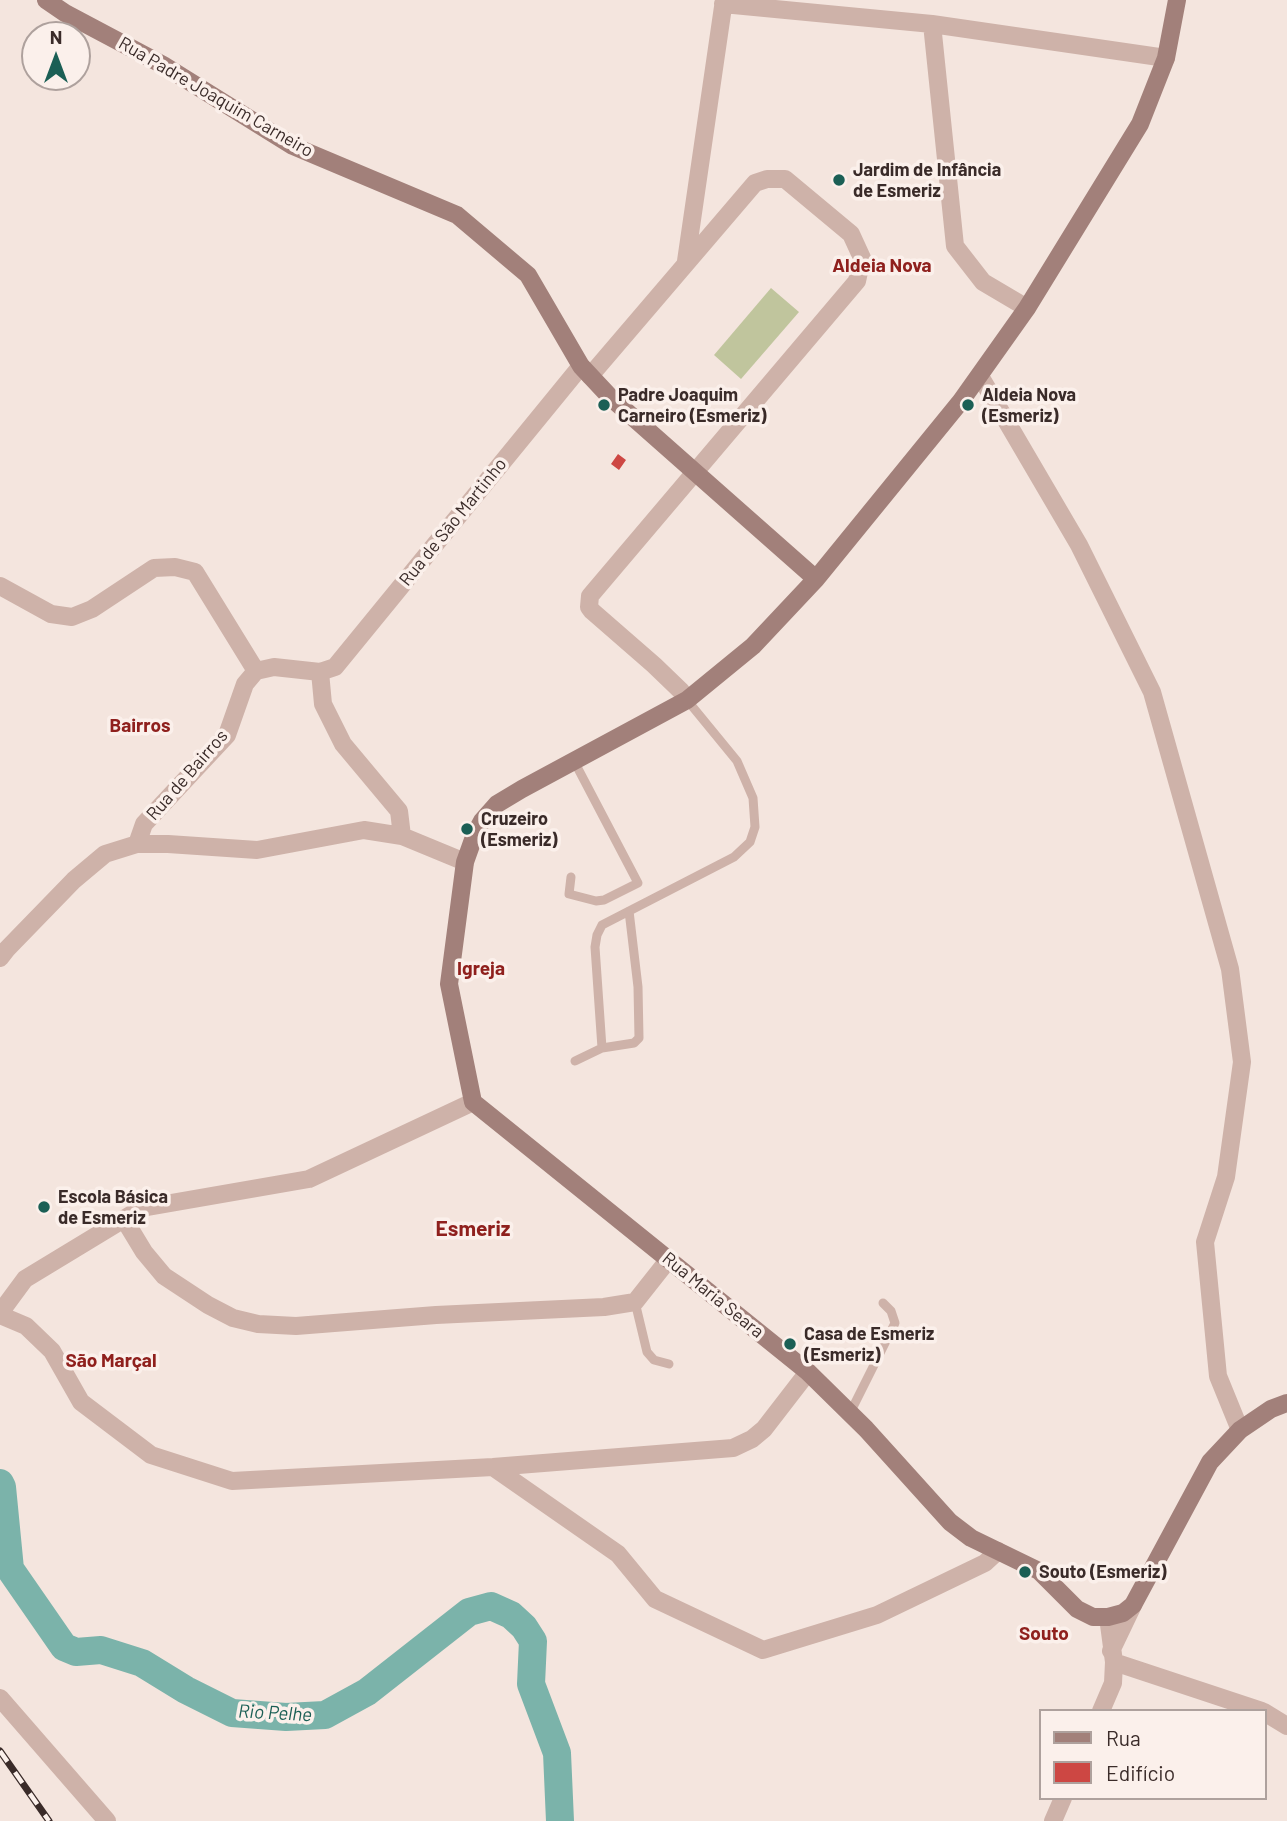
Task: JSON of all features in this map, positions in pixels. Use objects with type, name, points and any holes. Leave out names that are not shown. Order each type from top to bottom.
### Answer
[{"type":"street","name":"Rua Padre Joaquim Carneiro","points":[[46,0],[65,13],[163,65],[293,146],[457,215],[528,275],[585,371],[610,397],[816,579]]},
{"type":"street","points":[[808,1372],[764,1429],[752,1439],[733,1448],[493,1467],[232,1481],[151,1455],[81,1402],[52,1351],[26,1326],[0,1314],[25,1279],[142,1208],[309,1180],[473,1102],[449,984],[465,862],[482,821],[498,804],[687,700],[753,646],[816,579],[980,376],[1027,308],[1140,124],[1166,58],[1177,0]]},
{"type":"street","points":[[686,261],[723,2],[932,24],[1166,58]]},
{"type":"street","points":[[932,24],[956,246],[983,282],[1027,308]]},
{"type":"street","name":"Rua de São Martinho","points":[[320,672],[335,667],[585,371],[755,183],[766,179],[785,179],[851,234],[862,258],[856,282],[588,601],[592,611],[654,665],[687,700]]},
{"type":"street","points":[[980,376],[1079,545],[1152,692],[1230,969],[1242,1062],[1226,1177],[1205,1242],[1218,1376],[1240,1430]]},
{"type":"street","points":[[0,586],[51,614],[72,617],[92,609],[154,568],[175,566],[195,572],[256,671],[274,667],[320,672],[323,704],[343,744],[399,811],[402,836]]},
{"type":"street","name":"Rua de Bairros","points":[[137,844],[144,824],[227,735],[245,684],[256,671]]},
{"type":"street","points":[[0,958],[74,880],[106,854],[137,844],[257,850],[364,830],[402,836],[465,862]]},
{"type":"street","name":"Rua Maria Seara","points":[[473,1102],[808,1372],[850,1413],[950,1522],[971,1538],[1039,1571],[1077,1609],[1093,1617],[1108,1617]]},
{"type":"street","points":[[124,1219],[144,1252],[164,1276],[233,1318],[258,1324],[296,1326],[436,1315],[604,1307],[635,1302],[668,1259]]},
{"type":"street","points":[[1113,1657],[1133,1605],[1210,1462],[1240,1430],[1271,1409],[1287,1403]]},
{"type":"street","points":[[493,1467],[618,1554],[655,1599],[762,1650],[877,1615],[985,1563],[998,1551]]},
{"type":"street","points":[[1102,1709],[1113,1683],[1108,1617],[1122,1613],[1133,1605]]},
{"type":"street","points":[[1113,1657],[1257,1709]]},
{"type":"street","points":[[0,1698],[107,1821]]},
{"type":"street","points":[[1266,1713],[1287,1726]]},
{"type":"street","points":[[1054,1821],[1062,1800]]},
{"type":"lane","points":[[602,1048],[595,947],[602,925],[734,858],[750,842],[755,827],[753,798],[737,761],[687,700]]},
{"type":"lane","points":[[570,877],[569,894],[596,901],[604,900],[638,883],[574,761]]},
{"type":"lane","points":[[575,1061],[602,1048],[634,1043],[639,1038],[641,1031],[638,987],[629,911]]},
{"type":"lane","points":[[635,1302],[647,1352],[654,1360],[669,1364]]},
{"type":"lane","points":[[850,1413],[895,1323],[891,1311],[883,1303]]},
{"type":"green space","points":[[771,288],[799,312],[741,379],[714,355]]},
{"type":"building","points":[[618,454],[626,460],[619,470],[611,464]]},
{"type":"building","points":[[79,1360],[87,1361],[86,1369],[78,1368]]},
{"type":"waterway","name":"Rio Pelhe","points":[[0,1483],[10,1569],[64,1647],[76,1652],[101,1650],[142,1663],[186,1690],[232,1713],[286,1717],[325,1715],[367,1692],[469,1612],[491,1606],[511,1615],[524,1627],[533,1641],[531,1684],[557,1753],[560,1821]]},
{"type":"railway","points":[[0,1751],[49,1821]]},
{"type":"place","name":"Jardim de Infância de Esmeriz","points":[[839,180]]},
{"type":"place","name":"Padre Joaquim Carneiro (Esmeriz)","points":[[604,405]]},
{"type":"place","name":"Aldeia Nova (Esmeriz)","points":[[968,405]]},
{"type":"place","name":"Cruzeiro (Esmeriz)","points":[[467,829]]},
{"type":"place","name":"Escola Básica de Esmeriz","points":[[44,1207]]},
{"type":"place","name":"Casa de Esmeriz (Esmeriz)","points":[[790,1344]]},
{"type":"place","name":"Souto (Esmeriz)","points":[[1025,1572]]},
{"type":"district","name":"Aldeia Nova","points":[[882,266]]},
{"type":"district","name":"Bairros","points":[[140,726]]},
{"type":"district","name":"Igreja","points":[[481,969]]},
{"type":"district","name":"Esmeriz","points":[[473,1229]]},
{"type":"district","name":"São Marçal","points":[[111,1361]]},
{"type":"district","name":"Souto","points":[[1044,1634]]}]
